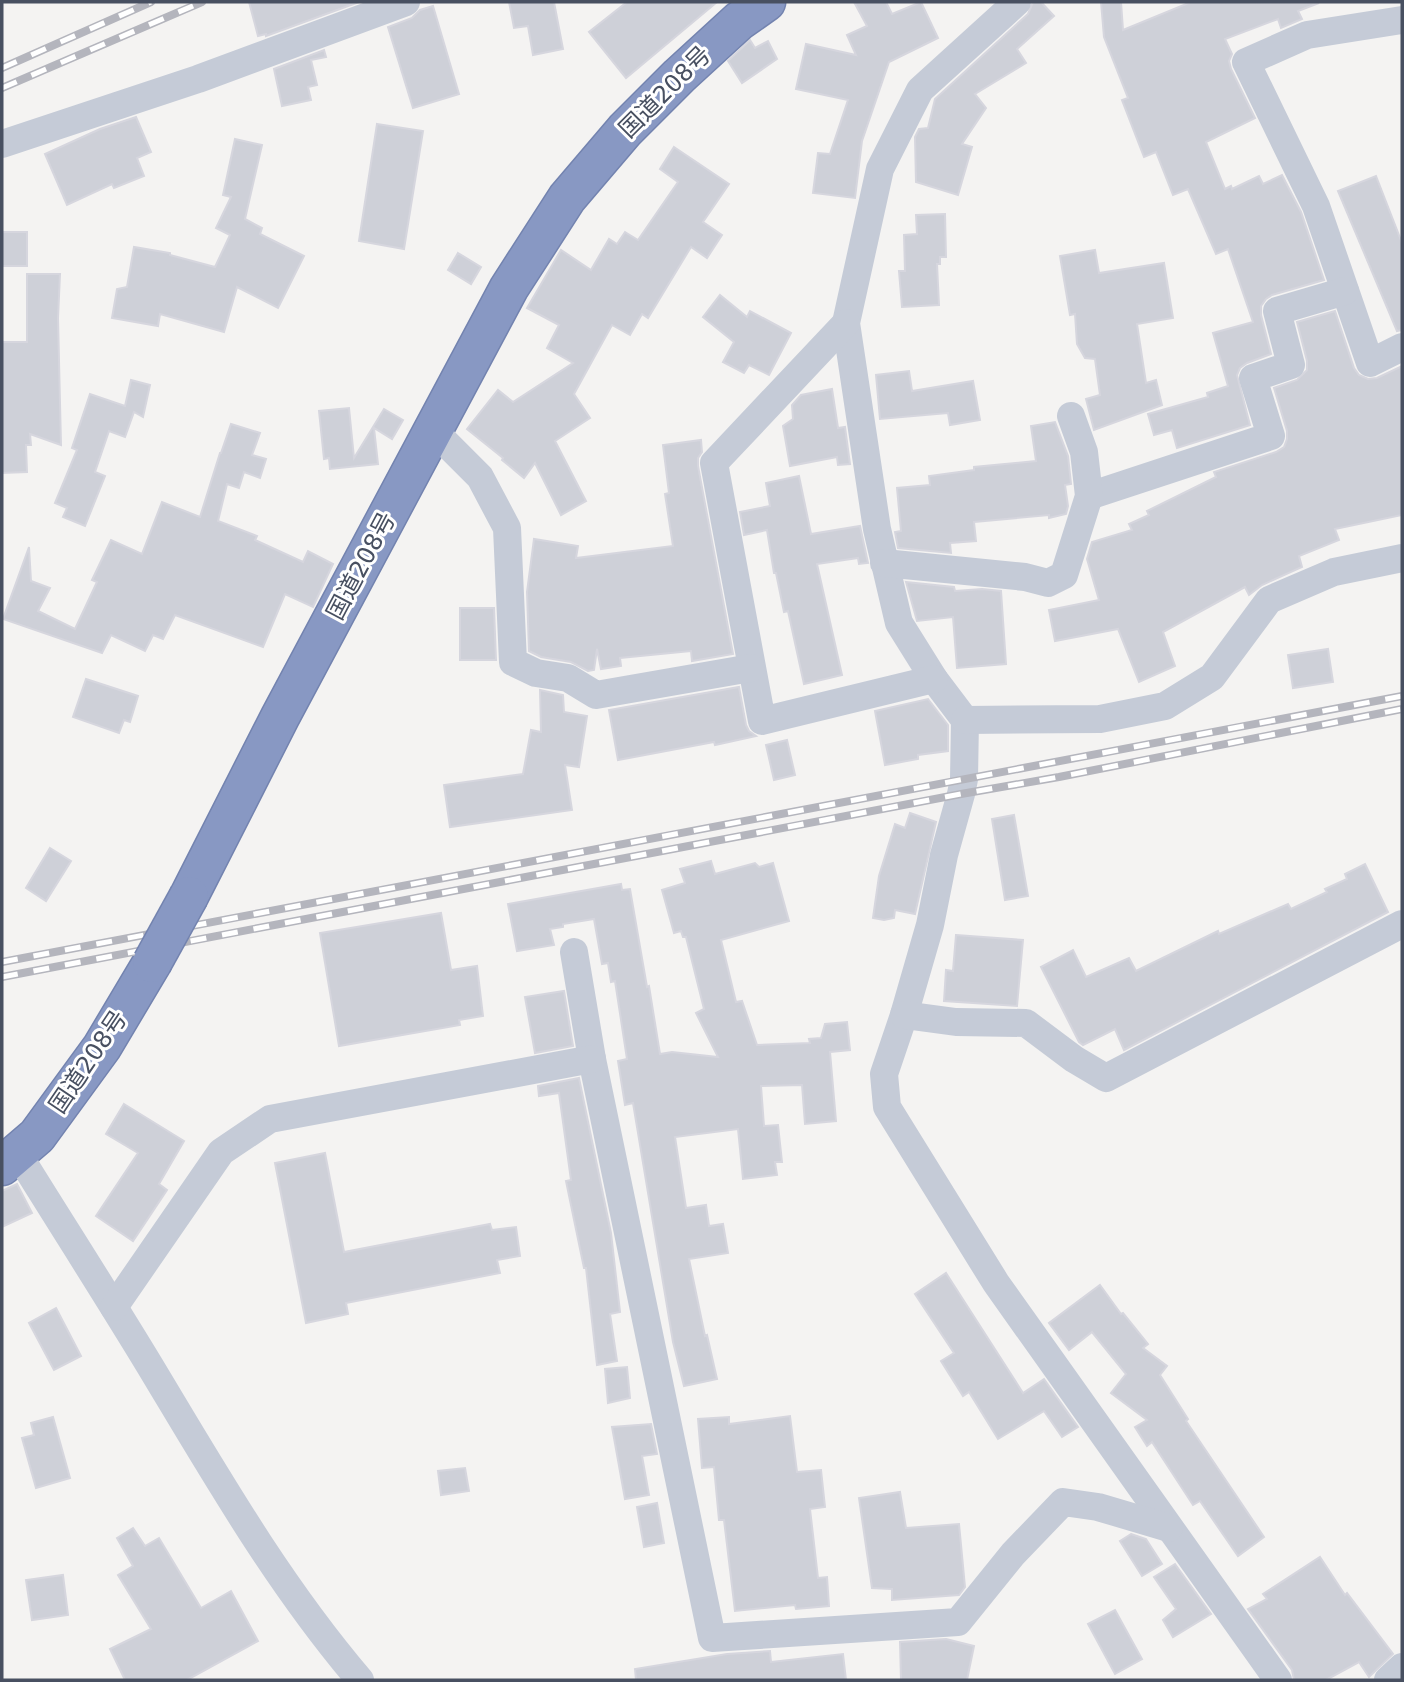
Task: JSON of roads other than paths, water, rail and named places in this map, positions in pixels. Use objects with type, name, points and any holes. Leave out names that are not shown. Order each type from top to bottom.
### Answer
[{"type":"highway","name":"国道208号","points":[[10,1160],[37,1136],[102,1047],[152,963],[509,288],[567,198],[625,130],[679,76],[739,21],[766,2]]},
{"type":"street","points":[[2,144],[198,79],[406,2]]},
{"type":"street","points":[[1017,2],[920,90],[880,169],[845,323],[877,529],[898,623],[934,679],[965,720],[964,779],[961,794],[944,855],[930,925],[884,1074],[887,1107],[996,1283],[1278,1680]]},
{"type":"street","points":[[1402,20],[1307,35],[1246,62],[1316,206],[1370,363],[1402,347]]},
{"type":"street","points":[[1089,496],[1271,436],[1253,378],[1291,365],[1277,311],[1345,291]]},
{"type":"street","points":[[845,323],[714,463],[762,721],[934,679]]},
{"type":"street","points":[[884,563],[1026,576],[1048,583],[1064,575],[1089,496],[1084,452],[1071,416]]},
{"type":"street","points":[[433,430],[480,477],[507,528],[513,662],[536,673],[568,678],[596,695],[751,668]]},
{"type":"street","points":[[965,720],[1100,719],[1165,706],[1213,677],[1269,600],[1334,572],[1402,558]]},
{"type":"street","points":[[904,1015],[956,1022],[1026,1023],[1074,1059],[1106,1078],[1402,924]]},
{"type":"street","points":[[574,952],[592,1059],[712,1638],[958,1622],[1013,1554],[1063,1502],[1098,1507],[1169,1528]]},
{"type":"street","points":[[114,1307],[221,1152],[270,1119],[592,1059]]},
{"type":"street","points":[[10,1160],[114,1307],[239,1514],[317,1625],[360,1680]]},
{"type":"street","points":[[1388,1680],[1402,1667]]},
{"type":"railway","points":[[2,68],[151,2]]},
{"type":"railway","points":[[2,88],[202,2]]},
{"type":"railway","points":[[2,962],[1402,696]]},
{"type":"railway","points":[[2,977],[1059,777],[1402,709]]}]
